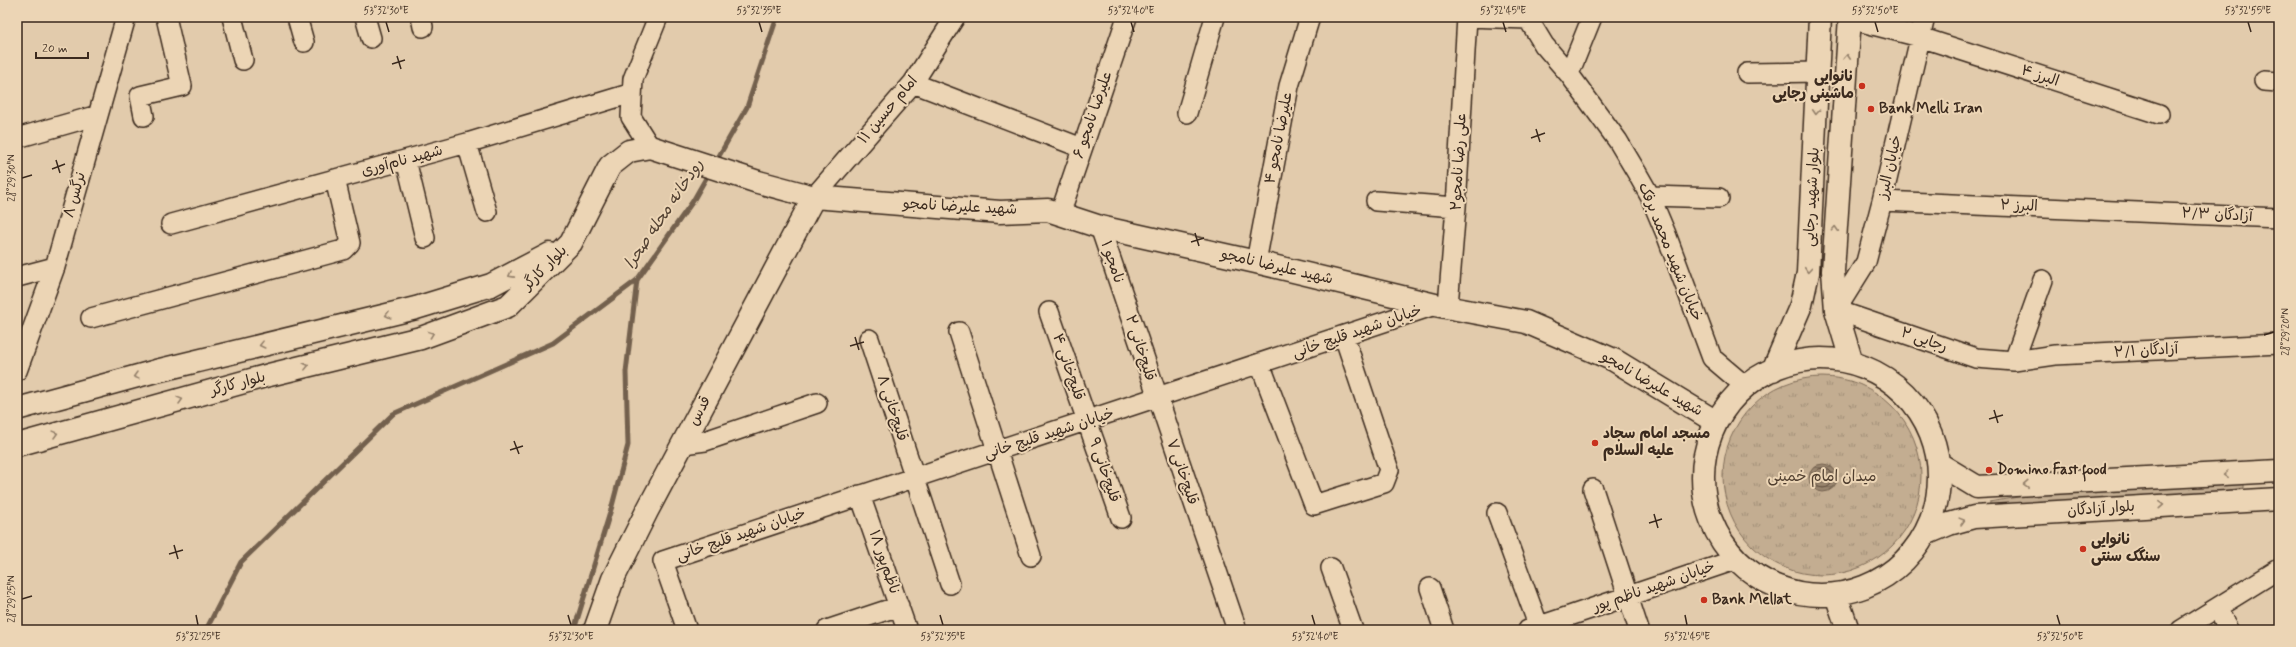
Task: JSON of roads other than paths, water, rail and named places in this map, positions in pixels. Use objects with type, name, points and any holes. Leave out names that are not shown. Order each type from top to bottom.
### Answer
[{"type":"main road","name":"بلوار شهید رجایی","points":[[1773,370],[1801,305],[1808,273],[1819,72],[1820,17]]},
{"type":"main road","name":"بلوار شهید رجایی","points":[[1850,18],[1833,271],[1836,310],[1852,363]]},
{"type":"main road","name":"شهید علیرضا نامجو","points":[[650,147],[758,182],[814,197],[1000,212],[1048,210],[1100,227],[1441,305],[1526,322],[1614,360],[1716,422]]},
{"type":"main road","points":[[571,243],[610,166],[628,151],[650,147]]},
{"type":"main road","name":"قدس","points":[[595,630],[613,579],[814,197]]},
{"type":"main road","name":"بلوار کارگر","points":[[17,409],[156,371],[416,308],[491,285],[571,243]]},
{"type":"main road","name":"بلوار کارگر","points":[[17,445],[269,375],[421,338],[508,306],[571,243]]},
{"type":"main road","points":[[1824,359],[1852,363],[1884,377],[1911,400],[1930,429],[1939,464],[1938,500],[1925,534],[1903,564],[1872,584],[1836,595],[1799,594],[1764,582],[1735,560],[1714,529],[1703,494],[1704,457],[1716,422],[1729,403],[1745,386],[1773,370],[1796,362],[1824,359]]},
{"type":"main road","name":"بلوار آزادگان","points":[[1939,464],[1977,487],[2279,471]]},
{"type":"main road","points":[[2254,472],[2254,500]]},
{"type":"main road","name":"بلوار آزادگان","points":[[1925,534],[1949,524],[1974,517],[2279,499]]},
{"type":"main road","points":[[1836,595],[1848,630]]},
{"type":"street","name":"نرگس ۸","points":[[17,371],[55,267],[126,17]]},
{"type":"street","points":[[144,116],[140,96],[182,86],[166,17]]},
{"type":"street","points":[[232,17],[243,60]]},
{"type":"street","points":[[297,17],[304,42]]},
{"type":"street","points":[[365,17],[371,38]]},
{"type":"street","points":[[650,147],[631,117],[632,79],[658,17]]},
{"type":"street","name":"امام حسین ۱۱","points":[[814,197],[913,83],[955,17]]},
{"type":"street","name":"علیرضا نامجو ۶","points":[[1060,214],[1127,17]]},
{"type":"street","points":[[1187,113],[1215,17]]},
{"type":"street","name":"علیرضا نامجو ۴","points":[[1256,262],[1289,86],[1310,17]]},
{"type":"street","points":[[1467,17],[1528,18]]},
{"type":"street","name":"علی رضا نامجو۲","points":[[1441,305],[1456,207],[1467,17]]},
{"type":"street","points":[[1569,74],[1592,17]]},
{"type":"street","name":"خیابان البرز","points":[[1836,310],[1866,262],[1882,201],[1925,17]]},
{"type":"street","name":"خیابان شهید محمد برفک","points":[[1528,18],[1544,45],[1569,74],[1618,141],[1650,196],[1712,358],[1745,386]]},
{"type":"street","name":"البرز ۴","points":[[1850,18],[1920,37],[2159,114]]},
{"type":"street","points":[[1747,73],[1819,72]]},
{"type":"street","points":[[913,83],[1082,148]]},
{"type":"street","name":"شهید نام‌آوری","points":[[171,224],[467,143],[632,93]]},
{"type":"street","points":[[17,138],[98,115]]},
{"type":"street","points":[[467,143],[487,212]]},
{"type":"street","points":[[406,160],[425,238]]},
{"type":"street","points":[[91,318],[343,250],[350,243],[335,179]]},
{"type":"street","points":[[1650,196],[1719,198]]},
{"type":"street","points":[[1376,201],[1456,207]]},
{"type":"street","name":"البرز ۲","points":[[1882,201],[2155,212]]},
{"type":"street","name":"آزادگان ۲/۳","points":[[2155,212],[2279,218]]},
{"type":"street","name":"نامجو ۱","points":[[1100,227],[1124,297]]},
{"type":"street","points":[[17,277],[55,267]]},
{"type":"street","points":[[2014,361],[2043,280]]},
{"type":"street","name":"قلیچ‌خانی ۲","points":[[1124,297],[1157,398]]},
{"type":"street","name":"خیابان شهید قلیچ خانی","points":[[687,630],[663,561],[1441,305]]},
{"type":"street","name":"رجایی ۲","points":[[1836,310],[1976,358],[2014,361]]},
{"type":"street","name":"قلیچ‌خانی ۴","points":[[1049,312],[1087,421]]},
{"type":"street","points":[[960,332],[1031,556]]},
{"type":"street","points":[[1260,364],[1314,505],[1384,483],[1389,470],[1344,336]]},
{"type":"street","name":"قلیچ‌خانی ۸","points":[[869,339],[950,584]]},
{"type":"street","name":"آزادگان ۲/۱","points":[[2014,361],[2055,355],[2279,344]]},
{"type":"street","name":"قلیچ‌خانی ۷","points":[[1157,398],[1237,630]]},
{"type":"street","points":[[683,444],[705,441],[817,403]]},
{"type":"street","name":"قلیچ‌خانی ۹","points":[[1087,421],[1121,518]]},
{"type":"street","points":[[1593,489],[1639,630]]},
{"type":"street","name":"ناظم‌پور ۱۸","points":[[860,495],[907,630]]},
{"type":"street","points":[[1497,513],[1536,629]]},
{"type":"street","name":"خیابان شهید ناظم پور","points":[[1536,629],[1735,560]]},
{"type":"street","points":[[1331,568],[1353,630]]},
{"type":"street","points":[[2181,630],[2279,569]]},
{"type":"street","points":[[1430,588],[1444,630]]},
{"type":"street","points":[[828,630],[899,606]]},
{"type":"street","points":[[2218,608],[2228,630]]},
{"type":"water","points":[[1823,464],[1829,465],[1833,468],[1836,472],[1836,484],[1833,488],[1829,491],[1823,492],[1817,491],[1813,488],[1810,484],[1809,478],[1810,472],[1813,468],[1817,465]]},
{"type":"waterway","name":"رودخانه محله صحرا","points":[[715,163],[747,107],[777,17]]},
{"type":"waterway","name":"رودخانه محله صحرا","points":[[206,630],[241,562],[393,414],[553,343],[637,280],[693,201],[710,171]]},
{"type":"waterway","points":[[574,630],[612,506],[628,445],[626,372],[637,280]]},
{"type":"place","name":"نانوایی ماشینی رجایی","points":[[1862,86]]},
{"type":"place","name":"Bank Melli Iran","points":[[1871,109]]},
{"type":"place","name":"مسجد امام سجاد علیه السلام","points":[[1595,443]]},
{"type":"place","name":"Domino Fast food","points":[[1989,470]]},
{"type":"place","name":"نانوایی سنگک سنتی","points":[[2083,549]]},
{"type":"place","name":"Bank Mellat","points":[[1704,600]]},
{"type":"park label","name":"میدان امام خمینی","points":[[1822,477]]}]
